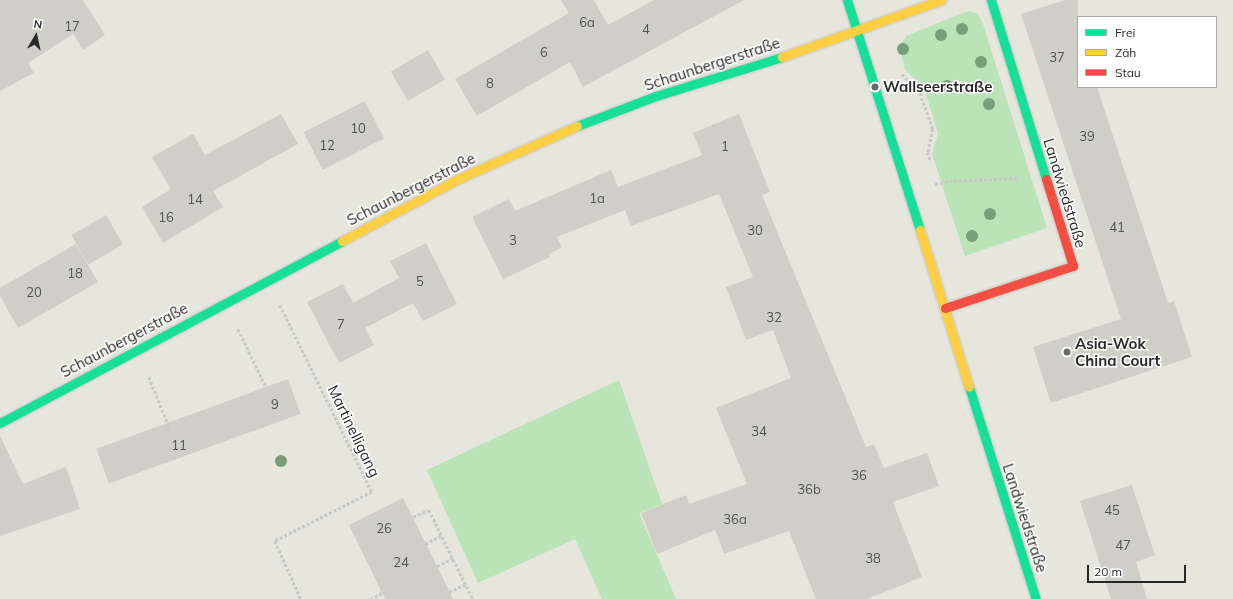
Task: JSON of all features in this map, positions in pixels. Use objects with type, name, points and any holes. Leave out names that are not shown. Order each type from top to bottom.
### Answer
[{"type":"street","name":"Landwiedstraße","points":[[848,0],[1036,599]]},
{"type":"street","points":[[857,31],[941,0]]},
{"type":"street","name":"Landwiedstraße","points":[[944,308],[1073,266],[991,0]]},
{"type":"street","name":"Schaunbergerstraße","points":[[0,423],[267,279],[460,178],[543,139],[656,96],[857,31]]},
{"type":"path","points":[[899,72],[920,93],[933,129],[928,152],[930,165]]},
{"type":"path","points":[[933,178],[934,184],[949,181],[1025,178]]},
{"type":"path","name":"Martinelligang","points":[[267,279],[372,492],[275,541],[301,599]]},
{"type":"path","points":[[236,324],[266,387]]},
{"type":"path","points":[[147,372],[170,429]]},
{"type":"path","points":[[413,517],[429,510],[473,599]]},
{"type":"path","points":[[426,544],[442,536]]},
{"type":"path","points":[[437,566],[453,558]]},
{"type":"path","points":[[449,592],[466,584]]},
{"type":"path","points":[[370,599],[382,593]]},
{"type":"green space","points":[[968,11],[977,13],[983,24],[1047,228],[965,256],[932,154],[938,133],[925,91],[905,69],[899,47],[906,36]]},
{"type":"green space","points":[[619,380],[662,504],[639,513],[676,599],[602,599],[575,539],[478,583],[427,470]]},
{"type":"building","points":[[0,0],[83,0],[105,35],[83,50],[73,34],[28,63],[34,73],[0,91]]},
{"type":"building","points":[[561,0],[594,0],[608,25],[654,0],[744,0],[583,87],[570,62],[477,116],[455,79],[569,13]]},
{"type":"building","points":[[1065,0],[1078,0],[1077,88],[1097,88],[1168,303],[1174,301],[1192,357],[1051,403],[1033,347],[1121,319],[1021,14]]},
{"type":"building","points":[[428,50],[445,79],[408,101],[391,72]]},
{"type":"building","points":[[365,101],[384,138],[323,170],[304,132]]},
{"type":"building","points":[[281,114],[298,144],[213,191],[223,207],[163,243],[142,207],[171,189],[152,157],[193,134],[205,155]]},
{"type":"building","points":[[739,114],[770,192],[762,195],[866,447],[874,444],[884,468],[927,453],[939,486],[893,502],[922,577],[867,599],[816,599],[789,531],[724,554],[715,530],[657,554],[641,513],[686,495],[689,504],[747,484],[716,408],[791,378],[773,330],[746,340],[726,287],[753,277],[719,194],[631,226],[625,210],[557,237],[562,247],[549,254],[550,257],[503,279],[472,217],[509,199],[515,211],[611,170],[618,187],[702,155],[693,133]]},
{"type":"building","points":[[106,215],[123,244],[88,264],[71,235]]},
{"type":"building","points":[[426,243],[457,304],[423,321],[413,303],[365,328],[374,345],[339,363],[307,302],[343,284],[353,303],[399,278],[390,261]]},
{"type":"building","points":[[76,244],[98,282],[18,328],[0,296],[0,288]]},
{"type":"building","points":[[288,379],[301,414],[109,484],[96,449]]},
{"type":"building","points":[[0,436],[23,484],[66,467],[80,509],[0,536]]},
{"type":"building","points":[[1132,485],[1155,555],[1136,562],[1147,599],[1111,599],[1080,501]]},
{"type":"building","points":[[403,498],[453,599],[385,599],[349,525]]},
{"type":"traffic: fast","points":[[847,0],[920,230]]},
{"type":"traffic: fast","points":[[991,0],[1046,179]]},
{"type":"traffic: fast","points":[[577,126],[656,96],[782,57]]},
{"type":"traffic: fast","points":[[0,423],[342,241]]},
{"type":"traffic: fast","points":[[969,387],[1036,599]]},
{"type":"traffic: slow","points":[[782,57],[941,0]]},
{"type":"traffic: slow","points":[[342,241],[460,178],[577,126]]},
{"type":"traffic: slow","points":[[920,230],[969,387]]},
{"type":"traffic: jam","points":[[945,308],[1073,266],[1046,179]]},
{"type":"place","name":"Wallseerstraße","points":[[875,87]]},
{"type":"place","name":"Asia-Wok China Court","points":[[1067,352]]}]
